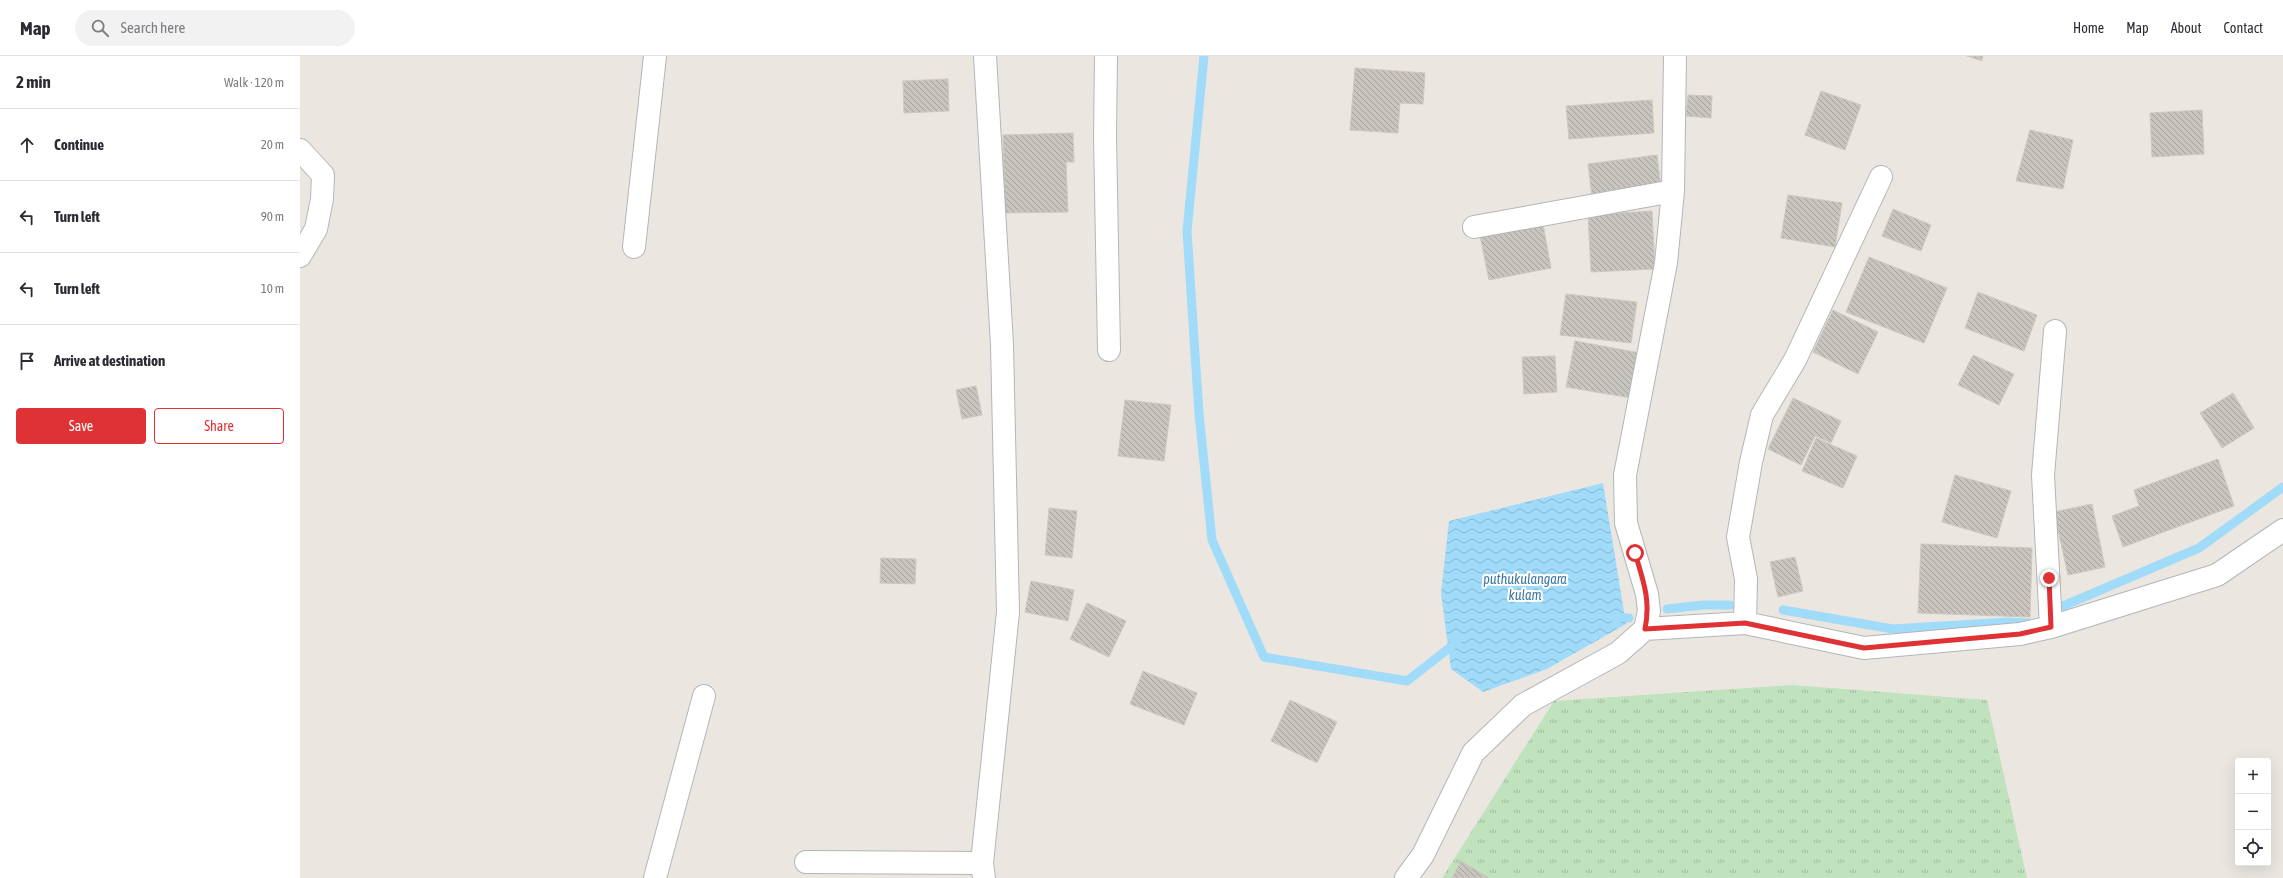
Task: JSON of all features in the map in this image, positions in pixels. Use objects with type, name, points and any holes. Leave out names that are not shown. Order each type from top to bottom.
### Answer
[{"type":"street","points":[[634,247],[656,56]]},
{"type":"street","points":[[806,862],[983,870],[1008,612],[1002,345],[985,56]]},
{"type":"street","points":[[1106,56],[1105,136],[1109,350]]},
{"type":"street","points":[[1406,878],[1423,855],[1473,753],[1523,705],[1618,653],[1645,629],[1649,611],[1647,594],[1626,523],[1625,475],[1666,263],[1673,191],[1674,56]]},
{"type":"street","points":[[300,150],[323,175],[322,199],[316,229],[300,256]]},
{"type":"street","points":[[1745,623],[1746,579],[1738,537],[1751,462],[1762,415],[1794,360],[1881,177]]},
{"type":"street","points":[[1474,227],[1673,191]]},
{"type":"street","points":[[2051,627],[2043,475],[2055,331]]},
{"type":"street","points":[[1645,629],[1745,623],[1864,648],[2005,636],[2051,627],[2217,575],[2283,530]]},
{"type":"street","points":[[655,878],[704,696]]},
{"type":"green space","points":[[1792,685],[1987,700],[2027,878],[1442,878],[1554,701]]},
{"type":"water","name":"puthukulangara kulam","points":[[1603,483],[1626,624],[1547,669],[1483,692],[1451,669],[1441,593],[1449,521]]},
{"type":"building","points":[[1967,56],[1983,56],[1982,61]]},
{"type":"building","points":[[1355,68],[1425,73],[1423,104],[1400,103],[1398,133],[1350,130]]},
{"type":"building","points":[[948,79],[949,111],[904,113],[903,81]]},
{"type":"building","points":[[1821,91],[1861,105],[1845,150],[1805,135]]},
{"type":"building","points":[[1688,95],[1712,96],[1711,118],[1686,116]]},
{"type":"building","points":[[1652,100],[1654,133],[1569,139],[1566,106]]},
{"type":"building","points":[[2202,110],[2204,154],[2152,157],[2150,113]]},
{"type":"building","points":[[2030,130],[2073,140],[2063,189],[2016,181]]},
{"type":"building","points":[[1073,133],[1074,162],[1066,162],[1068,212],[1005,213],[1003,135]]},
{"type":"building","points":[[1657,155],[1661,188],[1592,197],[1588,164]]},
{"type":"building","points":[[1788,195],[1842,203],[1835,247],[1781,238]]},
{"type":"building","points":[[1893,209],[1931,225],[1921,251],[1882,236]]},
{"type":"building","points":[[1652,211],[1655,269],[1591,272],[1588,215]]},
{"type":"building","points":[[1543,224],[1551,268],[1489,280],[1480,236]]},
{"type":"building","points":[[1869,257],[1947,288],[1924,343],[1846,312]]},
{"type":"building","points":[[1978,292],[2037,315],[2024,351],[1965,328]]},
{"type":"building","points":[[1566,294],[1637,302],[1631,343],[1560,335]]},
{"type":"building","points":[[1833,310],[1878,332],[1858,374],[1813,352]]},
{"type":"building","points":[[1575,341],[1640,353],[1631,398],[1566,387]]},
{"type":"building","points":[[1973,355],[2014,374],[1999,405],[1958,385]]},
{"type":"building","points":[[1555,356],[1557,392],[1524,394],[1522,357]]},
{"type":"building","points":[[976,386],[982,415],[962,419],[956,390]]},
{"type":"building","points":[[2233,393],[2254,428],[2222,448],[2200,413]]},
{"type":"building","points":[[1793,398],[1841,421],[1831,443],[1815,436],[1801,465],[1768,449]]},
{"type":"building","points":[[1125,400],[1171,405],[1164,461],[1118,456]]},
{"type":"building","points":[[1816,438],[1857,456],[1843,488],[1802,471]]},
{"type":"building","points":[[2218,459],[2234,506],[2123,547],[2112,516],[2139,506],[2134,490]]},
{"type":"building","points":[[1955,475],[2011,491],[1997,538],[1942,522]]},
{"type":"building","points":[[2092,504],[2105,567],[2068,575],[2054,512]]},
{"type":"building","points":[[1049,508],[1077,511],[1072,558],[1045,555]]},
{"type":"building","points":[[1921,544],[2032,548],[2030,617],[1918,613]]},
{"type":"building","points":[[1795,557],[1803,591],[1778,597],[1770,562]]},
{"type":"building","points":[[881,558],[916,559],[915,584],[880,583]]},
{"type":"building","points":[[1031,581],[1074,590],[1068,621],[1025,612]]},
{"type":"building","points":[[1087,603],[1126,621],[1109,657],[1070,639]]},
{"type":"building","points":[[1143,671],[1197,693],[1184,725],[1130,704]]},
{"type":"building","points":[[1290,700],[1337,722],[1317,763],[1271,741]]},
{"type":"building","points":[[1461,861],[1489,878],[1452,878]]},
{"type":"waterway","points":[[1204,56],[1187,231],[1199,414],[1212,540],[1264,657],[1407,681],[1457,642]]},
{"type":"waterway","points":[[2063,606],[2199,548],[2283,487]]},
{"type":"waterway","points":[[1667,609],[1703,605],[1730,605]]},
{"type":"waterway","points":[[1783,610],[1893,629],[2009,622],[2028,623]]},
{"type":"waterway","points":[[1615,617],[1629,618]]},
{"type":"route","points":[[1635,553],[1647,594],[1649,611],[1645,629],[1745,623],[1864,648],[1957,641],[2020,634],[2051,627],[2049,578]]}]
